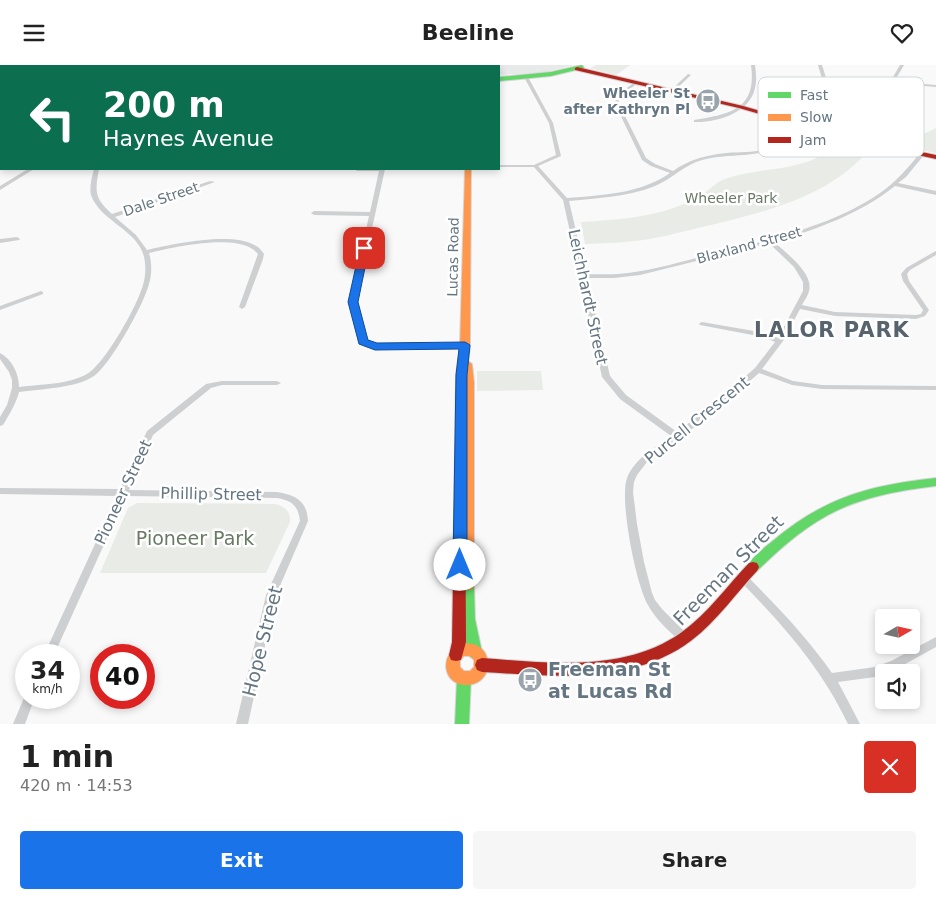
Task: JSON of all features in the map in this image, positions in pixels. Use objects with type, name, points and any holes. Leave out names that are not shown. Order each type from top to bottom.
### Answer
[{"type":"street","points":[[696,121],[722,117],[741,107],[752,93],[756,81],[754,65]]},
{"type":"street","points":[[820,65],[824,77]]},
{"type":"street","points":[[895,77],[902,65]]},
{"type":"street","points":[[500,79],[551,74],[581,67],[636,83],[758,112]]},
{"type":"street","points":[[672,91],[689,75]]},
{"type":"street","points":[[500,166],[535,166],[559,156],[551,123],[526,77]]},
{"type":"street","points":[[636,83],[617,97],[617,104],[644,159],[653,165],[672,172]]},
{"type":"street","points":[[566,200],[641,189],[660,182],[686,163],[704,157],[758,151]]},
{"type":"street","name":"Blaxland Street","points":[[584,276],[628,275],[770,242],[834,219],[873,198],[894,184],[914,166],[920,157]]},
{"type":"street","name":"Leichhardt Street","points":[[535,166],[566,200],[606,377],[623,397],[677,436]]},
{"type":"street","points":[[0,188],[29,170]]},
{"type":"street","points":[[16,390],[72,381],[90,375],[101,366],[139,301],[146,285],[145,252],[127,229],[111,216],[94,196],[96,170]]},
{"type":"street","points":[[382,170],[353,302],[363,341],[375,347],[465,345]]},
{"type":"street","name":"Lucas Road","points":[[456,655],[459,642],[462,375],[465,345],[468,170]]},
{"type":"street","name":"Dale Street","points":[[111,216],[212,182]]},
{"type":"street","points":[[894,184],[936,193]]},
{"type":"street","points":[[314,213],[373,214]]},
{"type":"street","points":[[0,241],[17,239]]},
{"type":"street","points":[[145,252],[204,242],[243,243],[255,246],[261,254],[260,259],[242,307]]},
{"type":"street","name":"Purcell Crescent","points":[[684,639],[656,609],[646,591],[629,501],[630,482],[638,467],[713,409],[758,370],[780,341],[800,307],[806,291],[805,277],[797,266],[770,242]]},
{"type":"street","points":[[800,307],[835,314],[921,316],[926,310],[905,279],[904,274],[908,269],[936,253]]},
{"type":"street","points":[[0,308],[41,293]]},
{"type":"street","points":[[702,324],[765,335],[780,341]]},
{"type":"street","name":"Lucas Road","points":[[465,345],[469,382],[468,619],[475,652]]},
{"type":"street","points":[[0,355],[12,369],[16,390],[11,405],[0,423]]},
{"type":"street","points":[[758,370],[792,383],[822,387],[936,388]]},
{"type":"street","name":"Pioneer Street","points":[[54,644],[150,433],[204,389],[215,383],[277,383]]},
{"type":"street","name":"Freeman Street","points":[[482,665],[591,667],[646,659],[684,639],[701,624],[784,536],[819,512],[855,497],[881,489],[936,482]]},
{"type":"street","name":"Phillip Street","points":[[0,491],[277,495],[290,498],[300,504]]},
{"type":"street","name":"Hope Street","points":[[242,724],[271,595],[304,521],[304,513],[300,504]]},
{"type":"street","points":[[743,578],[789,625],[831,678],[854,724]]},
{"type":"street","points":[[831,678],[875,672],[894,665],[936,642]]},
{"type":"street","points":[[465,651],[475,652],[480,657],[482,665],[476,675],[464,678],[455,673],[452,664],[456,655],[465,651]]},
{"type":"street","points":[[462,724],[464,678]]},
{"type":"street","points":[[19,724],[25,709]]},
{"type":"shaded area","points":[[500,65],[574,65],[542,73],[500,75]]},
{"type":"green space","points":[[596,65],[630,65],[616,75],[590,68]]},
{"type":"green space","points":[[936,128],[936,153],[924,151],[924,134]]},
{"type":"green space","name":"Wheeler Park","points":[[862,157],[855,165],[836,179],[815,191],[768,210],[643,240],[585,244],[581,222],[631,218],[667,210],[695,199],[721,180],[801,164],[815,158]]},
{"type":"green space","points":[[477,371],[541,371],[543,390],[477,391]]},
{"type":"green space","name":"Pioneer Park","points":[[137,503],[275,504],[286,510],[290,522],[266,573],[100,573],[128,508]]},
{"type":"traffic: fast","points":[[500,79],[551,74],[582,67]]},
{"type":"traffic: fast","points":[[753,567],[794,530],[814,516],[835,505],[857,496],[881,490],[936,482]]},
{"type":"traffic: fast","points":[[468,585],[468,619],[475,652]]},
{"type":"traffic: fast","points":[[462,724],[464,678]]},
{"type":"traffic: slow","points":[[460,453],[461,375],[465,346],[468,170]]},
{"type":"traffic: slow","points":[[467,364],[469,382],[468,585]]},
{"type":"traffic: slow","points":[[467,650],[477,654],[481,664],[477,674],[467,678],[457,674],[453,664],[457,654],[467,650]]},
{"type":"traffic: jam","points":[[577,69],[758,112]]},
{"type":"traffic: jam","points":[[924,154],[936,157]]},
{"type":"traffic: jam","points":[[456,655],[459,642],[460,453]]},
{"type":"traffic: jam","points":[[482,665],[589,669],[615,666],[640,660],[665,650],[687,636],[705,620],[753,567]]},
{"type":"place","name":"Wheeler St after Kathryn Pl","points":[[708,101]]},
{"type":"place","name":"Freeman St at Lucas Rd","points":[[530,680]]},
{"type":"district","name":"LALOR PARK","points":[[832,330]]},
{"type":"route","points":[[364,248],[353,302],[361,338],[366,344],[375,347],[465,345],[462,375],[460,565]]}]
